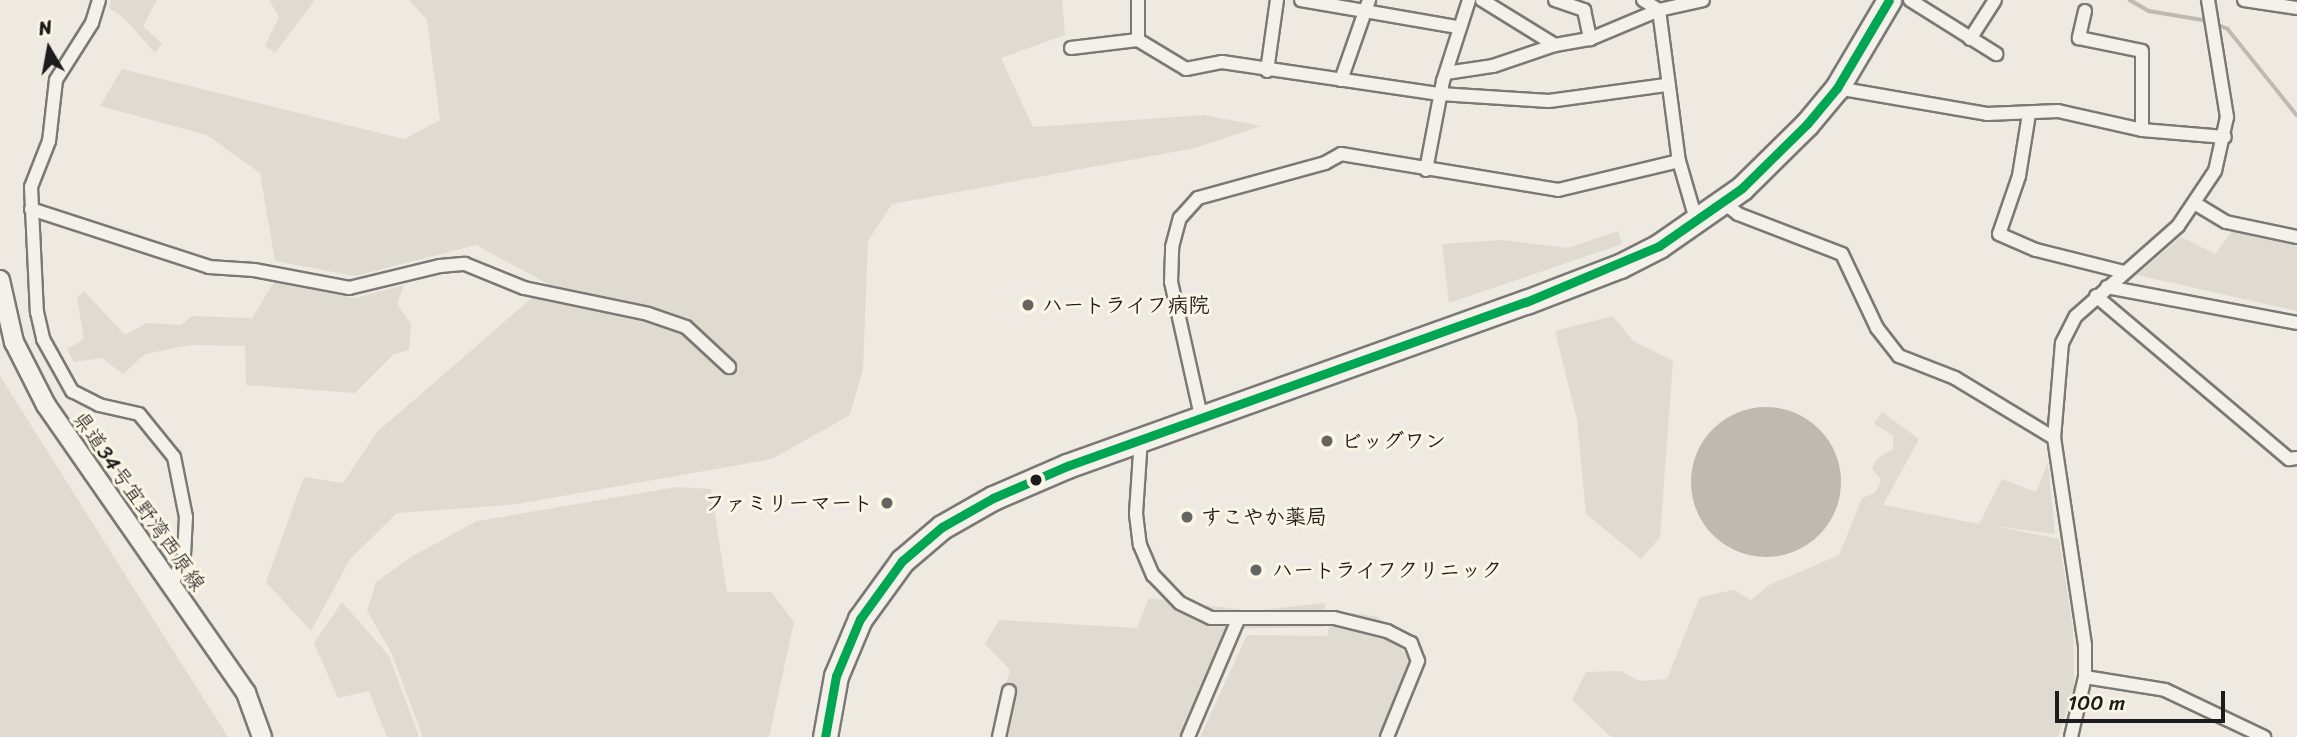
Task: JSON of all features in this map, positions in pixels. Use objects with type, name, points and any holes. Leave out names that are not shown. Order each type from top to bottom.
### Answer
[{"type":"highway","points":[[825,737],[830,699],[847,646],[879,591],[919,544],[993,498],[1141,437],[1620,266],[1697,223],[1776,156],[1837,88],[1889,0]]},
{"type":"main road","name":"県道34号宜野湾西原線","points":[[0,281],[14,342],[33,383],[246,693],[262,737]]},
{"type":"street","points":[[99,0],[92,23],[56,80],[48,141],[31,187],[37,312],[43,340],[58,369],[84,399],[139,414],[174,457],[186,517],[184,555],[171,587]]},
{"type":"street","points":[[1138,0],[1138,40]]},
{"type":"street","points":[[1267,71],[1278,0]]},
{"type":"street","points":[[1301,0],[1366,6],[1458,27]]},
{"type":"street","points":[[1426,170],[1440,94],[1458,27],[1469,0]]},
{"type":"street","points":[[1482,0],[1555,45]]},
{"type":"street","points":[[1555,0],[1584,10],[1590,39]]},
{"type":"street","points":[[1643,0],[1659,10]]},
{"type":"street","points":[[1446,73],[1493,66],[1555,45],[1590,39],[1659,10],[1703,0]]},
{"type":"street","points":[[1970,39],[1995,0]]},
{"type":"street","points":[[2071,737],[2085,677],[2081,611],[2054,438],[2062,343],[2076,316],[2178,226],[2196,204],[2215,171],[2225,137],[2226,105],[2208,0]]},
{"type":"street","points":[[2244,0],[2297,8]]},
{"type":"street","points":[[1916,1],[1996,54]]},
{"type":"street","points":[[1341,80],[1366,6]]},
{"type":"street","points":[[1659,10],[1666,85],[1679,161],[1697,223]]},
{"type":"street","points":[[2085,11],[2079,38],[2143,51],[2142,130]]},
{"type":"street","points":[[1071,48],[1138,40],[1186,69],[1222,62],[1267,71],[1440,94],[1549,101],[1666,85]]},
{"type":"street","points":[[1837,88],[1938,108],[2029,114],[2058,111],[2142,130],[2225,137]]},
{"type":"street","points":[[2029,114],[2019,176],[1998,234],[2036,250],[2124,272]]},
{"type":"street","points":[[1201,416],[1171,282],[1172,247],[1180,218],[1191,204],[1215,191],[1325,163],[1341,154],[1558,190],[1679,161]]},
{"type":"street","points":[[1724,202],[1734,212],[1842,254],[1877,328],[1899,356],[1955,378],[2054,438]]},
{"type":"street","points":[[2196,204],[2226,222],[2297,237]]},
{"type":"street","points":[[31,209],[209,267],[254,270],[349,288],[440,266],[465,264],[524,288],[648,314],[685,327],[729,368]]},
{"type":"street","points":[[2107,287],[2297,323]]},
{"type":"street","points":[[2096,296],[2289,459],[2297,458]]},
{"type":"street","points":[[1141,437],[1136,514],[1140,545],[1153,575],[1197,613],[1238,620],[1334,618],[1387,631],[1411,643],[1418,662],[1387,737]]},
{"type":"street","points":[[1188,737],[1238,620]]},
{"type":"street","points":[[2085,677],[2165,690],[2264,737]]},
{"type":"street","points":[[999,737],[1009,691]]},
{"type":"shaded area","points":[[111,0],[157,0],[143,26],[162,44],[155,53],[124,18],[109,8]]},
{"type":"shaded area","points":[[269,0],[315,0],[275,53],[265,46],[279,17]]},
{"type":"shaded area","points":[[409,0],[1062,0],[1065,35],[1001,58],[1033,127],[1204,115],[1261,126],[1195,148],[892,204],[868,241],[863,369],[850,415],[772,459],[511,505],[397,513],[350,559],[311,631],[266,582],[304,477],[343,483],[377,432],[548,284],[476,245],[355,276],[275,261],[260,173],[207,135],[100,106],[122,69],[404,139],[440,120],[427,20]]},
{"type":"shaded area","points":[[2233,230],[2297,241],[2297,311],[2137,275],[2181,237],[2215,254]]},
{"type":"shaded area","points":[[1618,231],[1622,244],[1449,303],[1442,244],[1501,240],[1568,248]]},
{"type":"shaded area","points":[[274,282],[355,298],[404,285],[397,304],[411,324],[409,350],[394,354],[355,393],[246,385],[245,346],[190,345],[145,354],[123,374],[102,358],[74,362],[67,349],[84,339],[77,297],[84,291],[125,335],[147,323],[181,325],[192,316],[252,318]]},
{"type":"shaded area","points":[[1613,316],[1633,341],[1673,361],[1660,537],[1641,559],[1586,514],[1577,420],[1555,331]]},
{"type":"shaded area","points":[[0,376],[136,592],[228,737],[0,737]]},
{"type":"shaded area","points":[[1766,407],[1795,412],[1819,429],[1836,453],[1841,482],[1836,511],[1819,535],[1795,552],[1766,557],[1737,552],[1713,535],[1696,511],[1691,482],[1696,453],[1713,429],[1737,412]]},
{"type":"shaded area","points":[[1882,412],[1919,439],[1883,505],[1979,524],[2002,479],[2036,492],[2048,462],[2055,534],[1994,526],[2059,539],[2073,629],[2074,687],[2058,737],[1611,737],[1572,700],[1586,672],[1621,671],[1639,681],[1667,679],[1700,597],[1734,590],[1751,600],[1769,585],[1839,555],[1862,498],[1875,493],[1881,480],[1872,469],[1877,459],[1893,449],[1893,435],[1874,424]]},
{"type":"shaded area","points":[[677,487],[711,489],[727,592],[771,592],[794,622],[769,737],[423,737],[391,652],[367,611],[376,582],[411,557],[477,521]]},
{"type":"shaded area","points":[[1149,598],[1251,611],[1325,603],[1325,627],[1227,629],[1179,737],[991,737],[1010,670],[985,644],[999,620],[1137,628]]},
{"type":"shaded area","points":[[342,602],[389,656],[419,737],[387,737],[369,691],[338,698],[314,643]]},
{"type":"shaded area","points":[[1333,610],[1378,617],[1412,663],[1381,737],[1200,737],[1247,635],[1327,636]]},
{"type":"waterway","points":[[2130,0],[2149,11],[2208,21]]},
{"type":"waterway","points":[[2215,24],[2228,29],[2297,115]]},
{"type":"transit line","points":[[825,737],[836,676],[860,619],[902,561],[942,527],[993,498],[1067,466],[1526,302],[1659,246],[1742,188],[1807,124],[1837,88],[1889,0]]},
{"type":"place","name":"ハートライフ病院","points":[[1028,305]]},
{"type":"place","name":"ビッグワン","points":[[1327,441]]},
{"type":"place","name":"ファミリーマート","points":[[887,503]]},
{"type":"place","name":"すこやか薬局","points":[[1187,517]]},
{"type":"place","name":"ハートライフクリニック","points":[[1256,570]]}]
